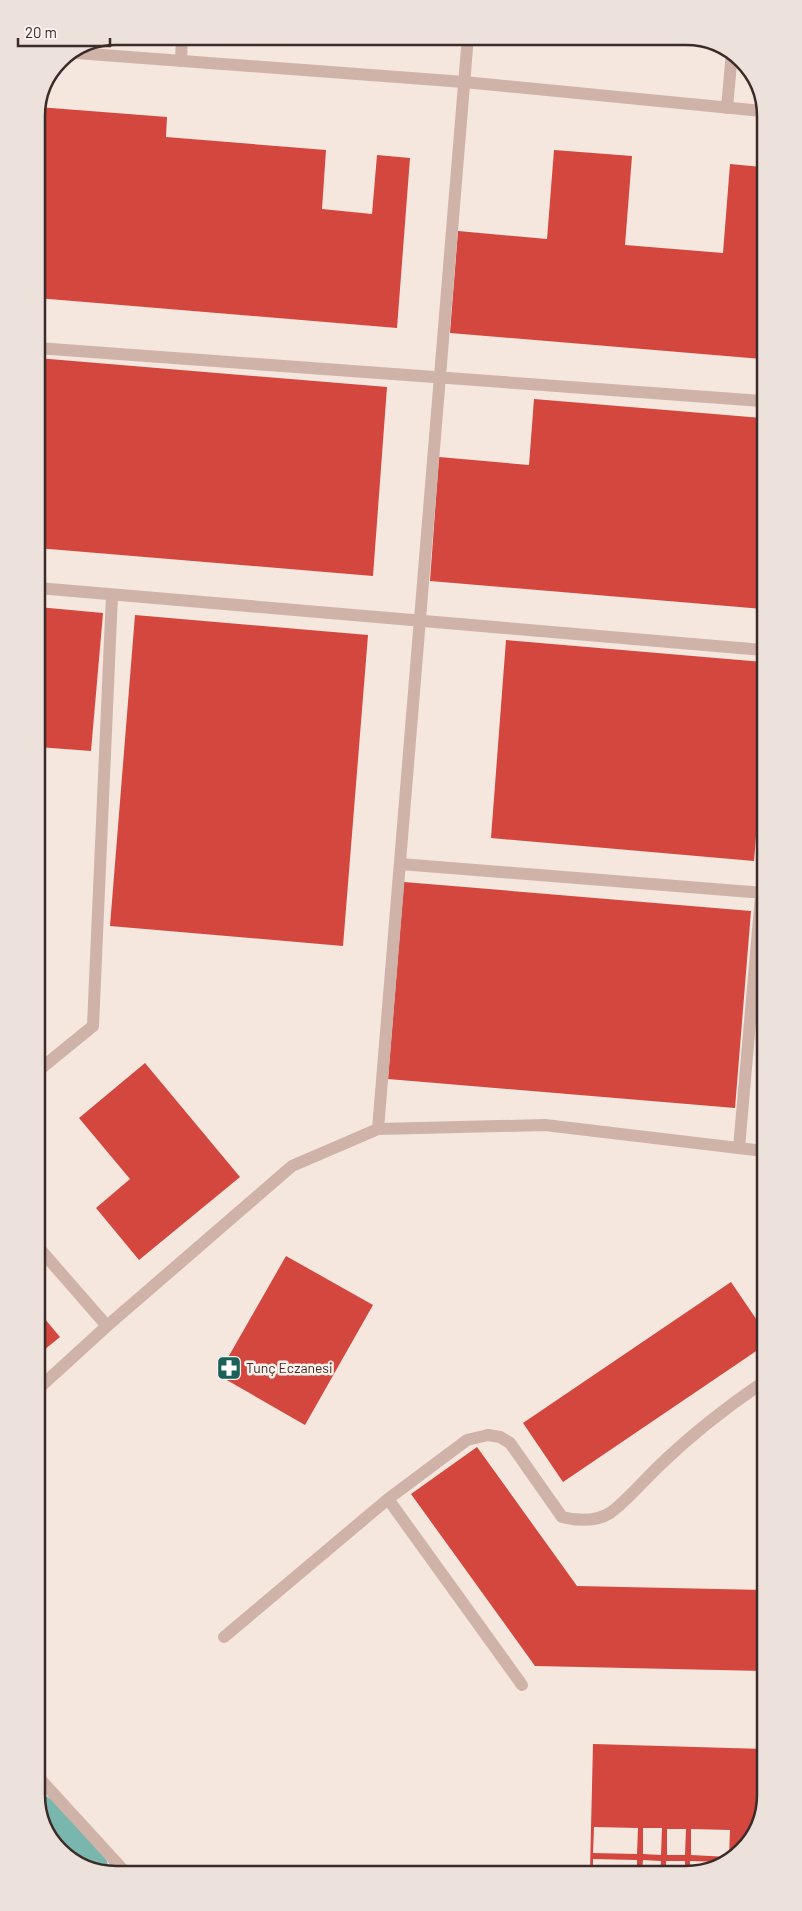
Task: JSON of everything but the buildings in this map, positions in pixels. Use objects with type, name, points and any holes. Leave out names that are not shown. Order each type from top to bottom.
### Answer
[{"type":"street","points":[[180,61],[181,45]]},
{"type":"street","points":[[378,1129],[467,45]]},
{"type":"street","points":[[84,54],[464,82],[757,111]]},
{"type":"street","points":[[727,108],[731,62]]},
{"type":"street","points":[[45,349],[757,401]]},
{"type":"street","points":[[45,589],[757,649]]},
{"type":"street","points":[[45,1065],[92,1026],[112,595]]},
{"type":"street","points":[[400,864],[757,893]]},
{"type":"street","points":[[739,1148],[757,957]]},
{"type":"street","points":[[45,1383],[107,1326],[292,1166],[378,1129],[546,1125],[757,1150]]},
{"type":"street","points":[[45,1255],[107,1326]]},
{"type":"street","points":[[224,1637],[388,1499],[467,1440],[488,1434],[500,1437],[510,1443],[562,1517],[575,1520],[589,1520],[611,1512],[660,1464],[703,1427],[757,1387]]},
{"type":"street","points":[[388,1499],[522,1685]]},
{"type":"street","points":[[45,1784],[120,1866]]},
{"type":"waterway","points":[[52,1824],[83,1857]]},
{"type":"place","name":"Tunç Eczanesi","points":[[229,1368]]}]
